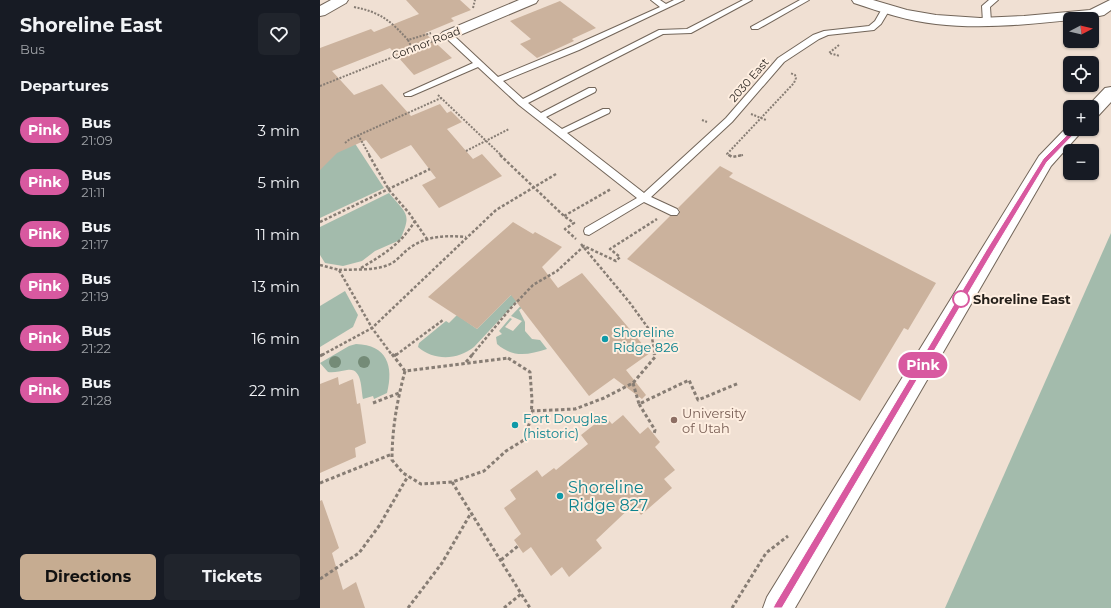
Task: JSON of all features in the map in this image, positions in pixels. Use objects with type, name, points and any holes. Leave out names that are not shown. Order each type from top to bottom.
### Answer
[{"type":"street","name":"Connor Road","points":[[448,35],[531,0]]},
{"type":"street","points":[[865,1],[886,9],[916,16],[945,20],[987,22],[1090,14],[1099,12],[1111,4]]},
{"type":"street","points":[[320,12],[345,3]]},
{"type":"street","points":[[1099,105],[1111,92]]},
{"type":"street","points":[[778,608],[1045,161],[1068,136]]},
{"type":"lane","points":[[655,0],[665,7]]},
{"type":"lane","points":[[498,80],[576,48],[680,0]]},
{"type":"lane","points":[[522,103],[662,32],[688,31],[748,0]]},
{"type":"lane","points":[[755,27],[805,0]]},
{"type":"lane","points":[[987,22],[986,6],[994,0]]},
{"type":"lane","name":"2030 East","points":[[589,231],[644,198],[729,120],[781,60],[816,37],[871,28],[878,22],[886,9]]},
{"type":"lane","points":[[448,35],[522,103],[561,134],[644,198],[674,212]]},
{"type":"lane","points":[[408,94],[479,63]]},
{"type":"lane","points":[[540,117],[592,90]]},
{"type":"lane","points":[[561,134],[606,110]]},
{"type":"path","points":[[345,3],[382,15],[391,21],[408,40]]},
{"type":"path","name":"Connor Road","points":[[320,86],[448,35]]},
{"type":"path","points":[[839,42],[839,45],[830,53],[840,56]]},
{"type":"path","points":[[742,155],[732,157],[727,154],[794,83],[796,78],[795,75],[790,74]]},
{"type":"path","points":[[437,95],[564,216],[574,223],[565,229],[584,246],[630,303],[651,332],[655,357],[633,383],[604,398],[575,409],[531,411]]},
{"type":"path","points":[[346,143],[358,135],[441,98]]},
{"type":"path","points":[[751,114],[766,120]]},
{"type":"path","points":[[466,151],[509,129]]},
{"type":"path","points":[[358,135],[389,190],[415,221],[427,239]]},
{"type":"path","points":[[320,222],[430,169]]},
{"type":"path","points":[[320,356],[372,328],[496,210],[556,174]]},
{"type":"path","points":[[564,216],[613,188]]},
{"type":"path","points":[[584,246],[616,261],[620,257],[610,249],[663,215]]},
{"type":"path","points":[[360,268],[396,247],[408,234],[415,221]]},
{"type":"path","points":[[320,266],[339,270],[387,266],[402,256],[407,250],[427,239],[450,236],[467,237]]},
{"type":"path","points":[[465,362],[510,309],[533,285],[557,271],[584,246]]},
{"type":"path","points":[[339,270],[372,328],[405,371]]},
{"type":"path","points":[[394,356],[443,320]]},
{"type":"path","points":[[508,358],[530,372],[531,411],[524,440],[506,451],[484,471],[452,482],[421,484],[403,473],[392,460],[392,434],[396,407],[405,371],[465,362],[508,358]]},
{"type":"path","points":[[639,404],[689,380],[698,400],[739,383]]},
{"type":"path","points":[[633,383],[639,404],[655,430],[654,434]]},
{"type":"path","points":[[373,403],[399,393]]},
{"type":"path","points":[[320,483],[392,454]]},
{"type":"path","points":[[320,579],[359,553],[379,526],[408,476]]},
{"type":"path","points":[[452,482],[530,608]]},
{"type":"path","points":[[408,608],[417,598],[455,543],[472,513]]},
{"type":"path","points":[[732,608],[766,552],[788,536]]},
{"type":"path","points":[[501,560],[518,546]]},
{"type":"path","points":[[504,608],[521,594]]},
{"type":"green space","points":[[354,142],[384,188],[320,218],[320,158]]},
{"type":"green space","points":[[389,193],[404,210],[407,219],[400,240],[375,251],[362,261],[343,266],[325,263],[320,255],[320,227]]},
{"type":"green space","points":[[1111,233],[1111,608],[945,608]]},
{"type":"green space","points":[[345,291],[358,315],[353,327],[320,347],[320,306]]},
{"type":"green space","points":[[515,291],[519,299],[474,347],[468,351],[453,356],[439,357],[424,352],[418,347],[419,343],[446,321],[449,323],[457,315],[477,329]]},
{"type":"green space","points":[[535,291],[539,297],[519,310],[525,322],[525,331],[532,339],[540,340],[547,349],[527,354],[509,352],[497,344],[496,337],[502,334],[499,331],[510,318],[512,319],[505,327],[513,331],[522,321],[511,316]]},
{"type":"green space","points":[[356,344],[367,345],[375,348],[386,359],[389,374],[387,393],[374,399],[373,396],[363,399],[360,379],[356,372],[347,370],[328,372],[320,363],[349,346]]},
{"type":"building","points":[[406,0],[460,0],[471,10],[451,18],[454,21],[425,33],[452,58],[414,75],[390,48],[332,71],[354,95],[382,84],[411,116],[440,104],[447,113],[451,111],[462,122],[447,129],[473,159],[482,154],[502,176],[439,208],[422,185],[436,178],[411,145],[381,159],[366,140],[337,153],[320,170],[320,48],[371,29],[374,32],[419,14]]},
{"type":"building","points":[[560,1],[596,28],[572,39],[574,41],[537,58],[520,44],[531,39],[510,21]]},
{"type":"building","points":[[720,166],[733,173],[729,177],[936,283],[908,330],[904,328],[860,401],[627,259],[670,216],[678,216],[680,211],[678,208]]},
{"type":"building","points":[[513,222],[533,234],[535,232],[562,247],[542,267],[558,288],[582,273],[650,353],[626,370],[646,395],[642,399],[614,378],[589,396],[511,295],[477,329],[428,297]]},
{"type":"building","points":[[338,377],[339,385],[353,379],[357,404],[360,403],[366,443],[355,448],[356,457],[320,473],[320,384]]},
{"type":"building","name":"Shoreline Ridge 827","points":[[623,415],[640,434],[648,427],[660,442],[655,447],[675,470],[664,479],[672,488],[641,515],[633,505],[596,540],[602,548],[569,577],[562,567],[551,576],[531,547],[523,553],[514,540],[521,534],[504,508],[516,499],[510,490],[537,470],[542,477],[554,468],[556,470],[588,444],[581,435],[605,416],[612,424]]},
{"type":"building","points":[[322,500],[339,548],[332,553],[343,590],[356,582],[365,608],[320,608],[320,501]]},
{"type":"bus line","name":"Pink","points":[[778,608],[1045,161],[1068,136]]},
{"type":"place","name":"Shoreline East","points":[[961,299]]},
{"type":"place","name":"Shoreline Ridge 826","points":[[605,339]]},
{"type":"place","name":"University of Utah","points":[[674,420]]},
{"type":"place","name":"Fort Douglas (historic)","points":[[515,425]]},
{"type":"place","name":"Shoreline Ridge 827","points":[[560,496]]}]
